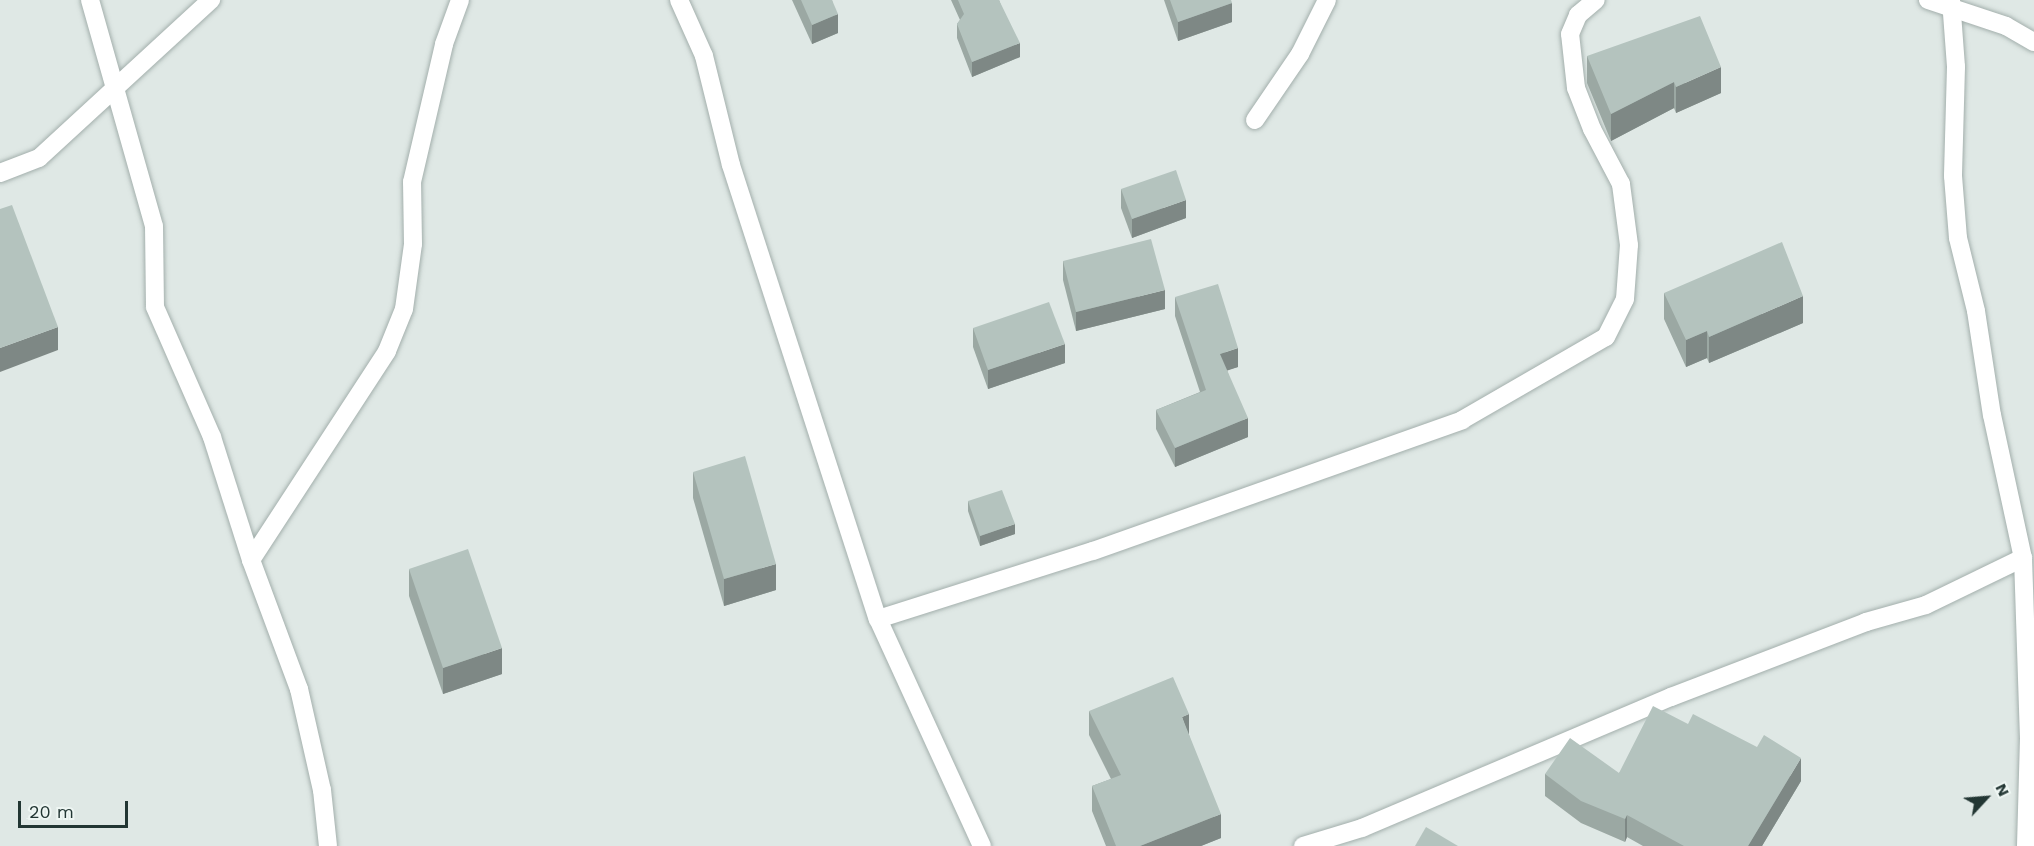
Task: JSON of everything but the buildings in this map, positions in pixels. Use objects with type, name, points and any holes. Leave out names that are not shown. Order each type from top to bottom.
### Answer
[{"type":"street","points":[[90,0],[113,92],[154,226],[155,307],[212,437],[251,560],[299,689],[322,790],[328,846]]},
{"type":"street","points":[[0,172],[39,158],[211,0]]},
{"type":"street","points":[[251,560],[387,351],[404,309],[413,244],[412,182],[444,44],[460,0]]},
{"type":"street","points":[[679,0],[704,56],[731,165],[878,620],[982,846]]},
{"type":"street","points":[[1256,120],[1300,54],[1327,0]]},
{"type":"street","points":[[878,620],[1093,551],[1462,420],[1606,337],[1625,299],[1628,235],[1621,184],[1592,129],[1576,88],[1570,34],[1578,15],[1596,0]]},
{"type":"street","points":[[1928,0],[1951,5],[2006,26],[2034,42]]},
{"type":"street","points":[[1951,5],[1956,67],[1953,176],[1958,238],[1976,311],[1992,415],[2023,558],[2029,738],[2026,846]]},
{"type":"street","points":[[1303,846],[1362,828],[1671,697],[1866,622],[1926,605],[2023,558]]}]
